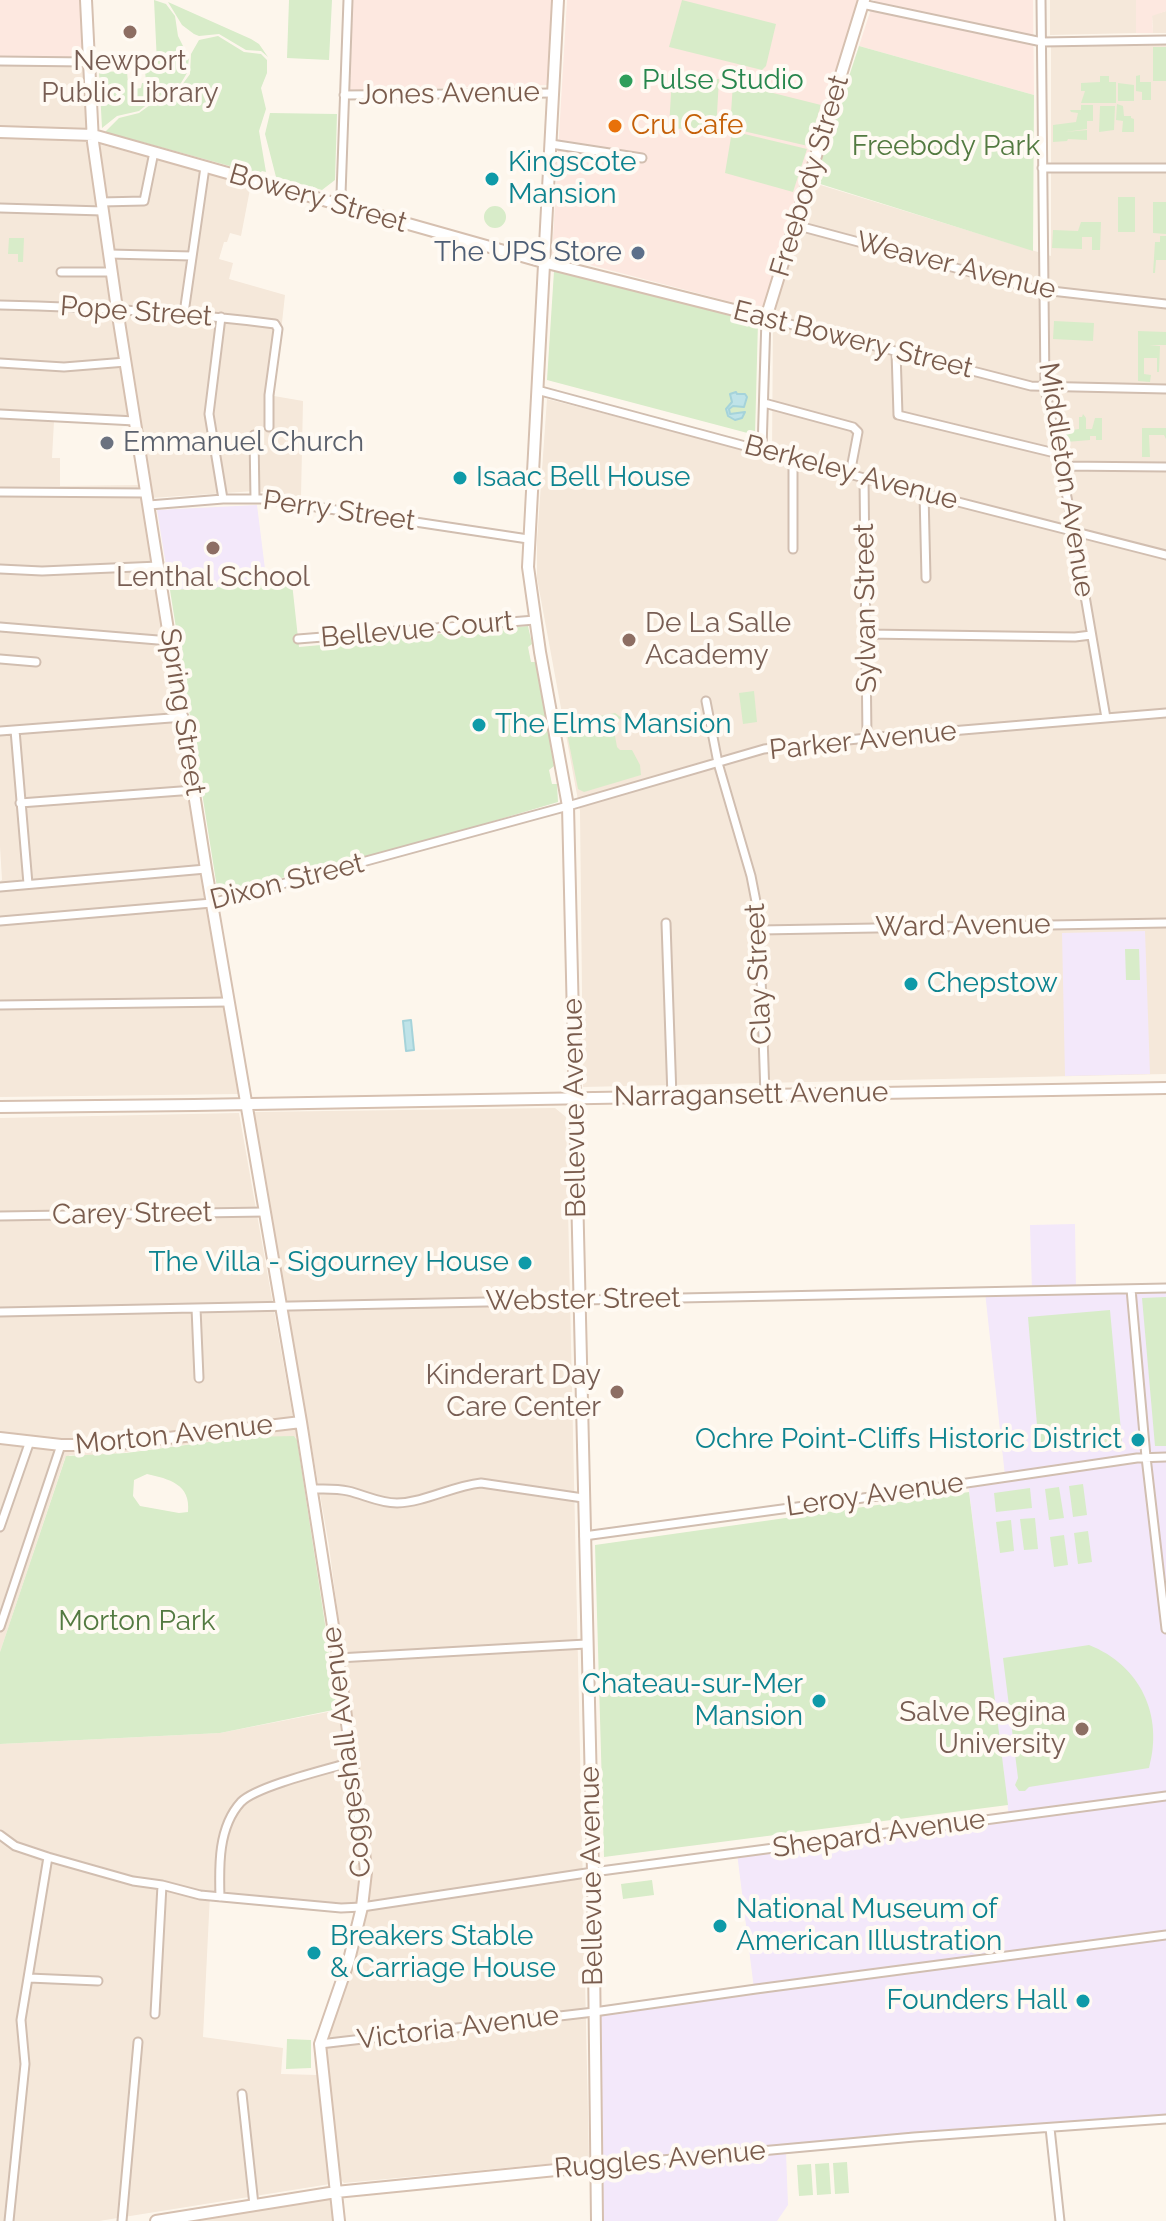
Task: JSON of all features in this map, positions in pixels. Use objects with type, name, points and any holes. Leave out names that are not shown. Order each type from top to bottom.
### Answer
[{"type":"main road","name":"Spring Street","points":[[86,0],[93,135],[117,309],[206,869],[301,1422]]},
{"type":"main road","name":"Bellevue Avenue","points":[[558,0],[528,567],[568,806],[593,1872],[597,2221]]},
{"type":"main road","name":"Freebody Street","points":[[766,318],[863,2]]},
{"type":"main road","name":"Bowery Street","points":[[0,132],[93,135],[543,262]]},
{"type":"main road","name":"East Bowery Street","points":[[543,262],[766,318]]},
{"type":"main road","name":"Narragansett Avenue","points":[[0,1107],[1166,1088]]},
{"type":"main road","name":"Morton Avenue","points":[[0,1438],[61,1445],[133,1443],[301,1422]]},
{"type":"main road","name":"Coggeshall Avenue","points":[[301,1422],[338,1658],[366,1872],[362,1907],[349,1960],[320,2044],[339,2221]]},
{"type":"main road","name":"Ruggles Avenue","points":[[156,2221],[336,2192],[596,2166]]},
{"type":"street","points":[[339,205],[348,0]]},
{"type":"street","name":"Middleton Avenue","points":[[1041,0],[1045,388],[1106,718]]},
{"type":"street","points":[[863,2],[1042,42],[1166,40]]},
{"type":"street","points":[[0,61],[88,62]]},
{"type":"street","name":"Jones Avenue","points":[[344,95],[554,93]]},
{"type":"street","points":[[551,144],[642,158]]},
{"type":"street","points":[[0,208],[102,206],[144,201],[154,152]]},
{"type":"street","points":[[184,313],[205,167]]},
{"type":"street","points":[[1042,168],[1166,168]]},
{"type":"street","name":"Weaver Avenue","points":[[795,225],[1044,291],[1166,304]]},
{"type":"street","points":[[109,254],[192,256]]},
{"type":"street","points":[[61,272],[112,272]]},
{"type":"street","name":"Pope Street","points":[[0,305],[184,313],[277,325],[269,395],[269,427]]},
{"type":"street","points":[[221,317],[209,414],[223,499]]},
{"type":"street","name":"East Bowery Street","points":[[766,318],[1045,388],[1166,389]]},
{"type":"street","name":"Freebody Street","points":[[762,450],[766,318]]},
{"type":"street","points":[[896,351],[898,415],[1059,454]]},
{"type":"street","points":[[0,363],[64,367],[126,362]]},
{"type":"street","name":"Berkeley Avenue","points":[[537,390],[1166,555]]},
{"type":"street","points":[[764,403],[853,427],[858,432],[850,474]]},
{"type":"street","points":[[0,414],[135,421]]},
{"type":"street","points":[[254,435],[255,499]]},
{"type":"street","points":[[793,459],[793,549]]},
{"type":"street","points":[[1061,466],[1166,467]]},
{"type":"street","name":"Sylvan Street","points":[[864,478],[867,738]]},
{"type":"street","points":[[0,492],[147,493]]},
{"type":"street","points":[[924,493],[926,578]]},
{"type":"street","name":"Perry Street","points":[[149,505],[255,499],[528,539]]},
{"type":"street","points":[[0,569],[42,571],[159,566]]},
{"type":"street","name":"Bellevue Court","points":[[298,639],[535,620]]},
{"type":"street","points":[[0,627],[170,641]]},
{"type":"street","points":[[866,634],[1091,635]]},
{"type":"street","points":[[0,659],[36,662]]},
{"type":"street","name":"Clay Street","points":[[706,701],[718,763],[751,876],[760,930],[765,1095]]},
{"type":"street","name":"Parker Avenue","points":[[568,806],[764,749],[1166,713]]},
{"type":"street","points":[[0,731],[184,717]]},
{"type":"street","points":[[15,730],[28,884]]},
{"type":"street","points":[[20,803],[194,790]]},
{"type":"street","name":"Dixon Street","points":[[0,921],[212,903],[568,806]]},
{"type":"street","points":[[0,887],[206,869]]},
{"type":"street","points":[[666,923],[672,1097]]},
{"type":"street","name":"Ward Avenue","points":[[760,930],[1166,923]]},
{"type":"street","points":[[0,1005],[229,1002]]},
{"type":"street","name":"Carey Street","points":[[0,1216],[265,1212]]},
{"type":"street","name":"Webster Street","points":[[0,1312],[1166,1288]]},
{"type":"street","points":[[1131,1289],[1166,1629]]},
{"type":"street","points":[[196,1308],[199,1378]]},
{"type":"street","points":[[0,1527],[30,1441]]},
{"type":"street","points":[[0,1627],[61,1445]]},
{"type":"street","name":"Leroy Avenue","points":[[584,1536],[1146,1457],[1166,1457]]},
{"type":"street","points":[[311,1489],[351,1491],[397,1503],[481,1483],[583,1498]]},
{"type":"street","points":[[338,1658],[586,1644]]},
{"type":"street","points":[[220,1897],[219,1868],[223,1839],[239,1804],[263,1790],[352,1762]]},
{"type":"street","name":"Shepard Avenue","points":[[0,1835],[15,1846],[133,1881],[200,1895],[341,1908],[1166,1796]]},
{"type":"street","points":[[9,2221],[25,2064],[21,2020],[48,1857]]},
{"type":"street","points":[[155,2014],[162,1885]]},
{"type":"street","name":"Victoria Avenue","points":[[320,2044],[594,2012],[1166,1935]]},
{"type":"street","points":[[29,1978],[98,1981]]},
{"type":"street","points":[[122,2221],[138,2042]]},
{"type":"street","points":[[242,2094],[254,2205]]},
{"type":"street","name":"Ruggles Avenue","points":[[596,2166],[914,2137],[1166,2119]]},
{"type":"street","points":[[1050,2128],[1060,2221]]},
{"type":"shaded area","points":[[0,0],[81,0],[84,59],[0,57]]},
{"type":"shaded area","points":[[353,0],[553,0],[548,85],[350,90]]},
{"type":"shaded area","points":[[567,0],[859,0],[762,310],[552,255]]},
{"type":"shaded area","points":[[874,0],[1033,0],[1034,95],[859,46]]},
{"type":"shaded area","points":[[1050,0],[1136,0],[1136,33],[1050,35]]},
{"type":"shaded area","points":[[1136,0],[1166,0],[1166,11],[1152,16],[1153,33],[1136,33]]},
{"type":"shaded area","points":[[1166,11],[1166,33],[1153,33],[1152,15]]},
{"type":"shaded area","points":[[1166,45],[1166,1074],[583,1087],[580,811],[537,578],[547,399],[772,456],[773,317],[814,183],[1051,256],[1051,47]]},
{"type":"shaded area","points":[[0,57],[84,59],[132,425],[54,421],[52,458],[60,458],[60,486],[141,485],[238,1094],[0,1097]]},
{"type":"shaded area","points":[[98,144],[251,184],[241,236],[230,233],[219,259],[233,263],[229,279],[285,295],[274,396],[303,401],[301,497],[255,491],[151,498]]},
{"type":"shaded area","name":"Lenthal School","points":[[257,505],[267,585],[170,590],[157,510]]},
{"type":"shaded area","points":[[1145,931],[1150,1074],[1065,1076],[1062,933]]},
{"type":"shaded area","points":[[555,1108],[566,1117],[589,2160],[344,2183],[340,2179],[325,2044],[354,1961],[371,1871],[329,1546],[253,1112]]},
{"type":"shaded area","points":[[239,1113],[297,1440],[295,1437],[246,1437],[95,1456],[70,1455],[65,1458],[0,1652],[0,1118]]},
{"type":"shaded area","name":"Salve Regina University","points":[[1075,1224],[1076,1290],[1166,1288],[1166,2119],[786,2152],[788,2205],[777,2221],[597,2221],[594,2012],[754,1989],[737,1853],[1009,1817],[968,1482],[1005,1476],[985,1292],[1032,1291],[1030,1225]]},
{"type":"shaded area","points":[[338,1710],[361,1871],[358,1905],[210,1894],[203,2037],[283,2048],[281,2074],[317,2075],[330,2184],[99,2221],[0,2221],[0,1744],[220,1733]]},
{"type":"shaded area","points":[[327,2198],[333,2201],[335,2221],[179,2221]]},
{"type":"green space","points":[[154,0],[166,4],[175,16],[178,36],[189,58],[187,73],[172,90],[139,111],[117,116],[102,128],[99,72],[127,71],[128,84],[133,84],[135,89],[146,83],[145,70],[149,70],[149,64],[157,63]]},
{"type":"green space","points":[[289,0],[332,0],[329,60],[287,58]]},
{"type":"green space","points":[[682,0],[776,24],[766,66],[762,70],[669,47]]},
{"type":"green space","points":[[168,2],[251,39],[268,57],[261,51],[246,50],[219,34],[194,34],[182,25]]},
{"type":"green space","points":[[218,36],[244,52],[261,54],[267,60],[267,73],[261,88],[266,109],[259,131],[266,172],[259,174],[105,132],[119,118],[139,113],[179,89],[190,74],[191,54],[199,40]]},
{"type":"green space","name":"Freebody Park","points":[[859,46],[1034,95],[1033,251],[814,182]]},
{"type":"green space","points":[[1153,47],[1166,47],[1166,81],[1153,81]]},
{"type":"green space","points":[[1140,75],[1140,82],[1151,82],[1151,100],[1142,100],[1142,92],[1136,91],[1136,76]]},
{"type":"green space","points":[[672,76],[719,79],[716,131],[669,128]]},
{"type":"green space","points":[[1100,76],[1109,76],[1109,82],[1116,82],[1116,103],[1081,103],[1085,91],[1081,91],[1081,83],[1100,82]]},
{"type":"green space","points":[[733,83],[821,105],[808,146],[730,128]]},
{"type":"green space","points":[[1118,83],[1134,85],[1134,101],[1118,101]]},
{"type":"green space","points":[[1117,104],[1123,106],[1124,116],[1134,119],[1134,132],[1122,132],[1123,121],[1116,120]]},
{"type":"green space","points":[[1081,105],[1093,105],[1093,121],[1087,121],[1087,129],[1065,132],[1087,130],[1087,140],[1053,142],[1053,125],[1076,122],[1078,113],[1070,110],[1081,110]]},
{"type":"green space","points":[[1100,106],[1115,106],[1114,130],[1099,132]]},
{"type":"green space","points":[[270,113],[337,114],[335,180],[322,190],[276,177],[265,134]]},
{"type":"green space","points":[[732,131],[807,149],[793,192],[725,173]]},
{"type":"green space","points":[[1118,197],[1135,197],[1135,232],[1118,232]]},
{"type":"green space","points":[[1153,202],[1166,202],[1166,234],[1153,233]]},
{"type":"green space","points":[[495,206],[503,209],[506,217],[503,225],[495,228],[487,225],[484,217],[487,209]]},
{"type":"green space","points":[[1081,222],[1101,222],[1100,250],[1092,250],[1092,237],[1082,237],[1082,249],[1052,248],[1053,230],[1078,231]]},
{"type":"green space","points":[[1160,236],[1166,236],[1166,260],[1156,260],[1153,273],[1155,242],[1160,242]]},
{"type":"green space","points":[[9,238],[24,238],[23,262],[18,262],[18,254],[8,254]]},
{"type":"green space","points":[[554,271],[730,315],[734,320],[742,318],[758,322],[755,435],[547,380]]},
{"type":"green space","points":[[1054,321],[1094,323],[1093,341],[1053,339]]},
{"type":"green space","points":[[1138,331],[1166,332],[1166,345],[1149,345],[1160,346],[1159,372],[1157,358],[1144,358],[1144,374],[1151,375],[1150,382],[1138,381]]},
{"type":"green space","points":[[1083,414],[1086,429],[1092,429],[1095,418],[1102,418],[1102,440],[1090,436],[1090,440],[1066,442],[1065,431],[1079,429],[1079,417]]},
{"type":"green space","points":[[1142,428],[1166,428],[1166,439],[1164,435],[1149,435],[1150,457],[1142,457]]},
{"type":"green space","points":[[292,583],[299,647],[528,626],[532,644],[528,647],[531,662],[536,662],[554,766],[549,770],[552,784],[557,784],[558,802],[412,845],[218,894],[170,590]]},
{"type":"green space","points":[[754,691],[757,722],[743,724],[739,693]]},
{"type":"green space","points":[[615,713],[622,718],[613,725],[617,747],[632,750],[640,765],[641,775],[584,792],[578,789],[565,723]]},
{"type":"green space","points":[[1125,949],[1139,949],[1140,980],[1126,980]]},
{"type":"green space","points":[[1166,1297],[1166,1446],[1155,1446],[1142,1298]]},
{"type":"green space","points":[[1110,1310],[1122,1442],[1039,1449],[1028,1317]]},
{"type":"green space","name":"Morton Park","points":[[294,1436],[297,1440],[338,1709],[220,1733],[0,1744],[0,1652],[66,1456],[126,1453],[246,1437]],"holes":[[[147,1474],[177,1484],[186,1495],[188,1512],[140,1506],[133,1496],[134,1480]]]},
{"type":"green space","points":[[1083,1484],[1087,1515],[1073,1517],[1069,1486]]},
{"type":"green space","points":[[1059,1487],[1064,1518],[1049,1520],[1045,1489]]},
{"type":"green space","points":[[1030,1488],[1032,1508],[996,1512],[994,1493]]},
{"type":"green space","points":[[969,1492],[1008,1805],[604,1857],[595,1545]]},
{"type":"green space","points":[[1035,1518],[1038,1549],[1024,1550],[1020,1519]]},
{"type":"green space","points":[[1011,1520],[1014,1551],[1000,1553],[996,1522]]},
{"type":"green space","points":[[1088,1531],[1092,1562],[1078,1564],[1074,1533]]},
{"type":"green space","points":[[1064,1535],[1068,1565],[1054,1567],[1050,1537]]},
{"type":"green space","points":[[1089,1645],[1122,1665],[1144,1694],[1153,1729],[1149,1768],[1019,1791],[1015,1785],[1018,1778],[1003,1658]]},
{"type":"green space","points":[[652,1880],[654,1895],[623,1899],[621,1884]]},
{"type":"green space","points":[[287,2039],[311,2040],[311,2068],[286,2069]]},
{"type":"green space","points":[[847,2162],[849,2193],[835,2194],[833,2163]]},
{"type":"green space","points":[[829,2163],[831,2194],[817,2195],[815,2164]]},
{"type":"green space","points":[[811,2164],[813,2195],[799,2196],[797,2165]]},
{"type":"water","points":[[736,392],[747,397],[744,407],[733,406],[729,409],[730,414],[745,412],[742,418],[735,420],[728,416],[726,409],[732,402],[730,394]]},
{"type":"water","points":[[411,1020],[414,1050],[406,1051],[403,1021]]},
{"type":"place","name":"Newport Public Library","points":[[130,32]]},
{"type":"place","name":"Pulse Studio","points":[[626,81]]},
{"type":"place","name":"Cru Cafe","points":[[615,126]]},
{"type":"place","name":"Kingscote Mansion","points":[[492,179]]},
{"type":"place","name":"The UPS Store","points":[[638,253]]},
{"type":"place","name":"Emmanuel Church","points":[[107,443]]},
{"type":"place","name":"Isaac Bell House","points":[[460,478]]},
{"type":"place","name":"Lenthal School","points":[[213,548]]},
{"type":"place","name":"De La Salle Academy","points":[[629,640]]},
{"type":"place","name":"The Elms Mansion","points":[[479,725]]},
{"type":"place","name":"Chepstow","points":[[911,984]]},
{"type":"place","name":"The Villa - Sigourney House","points":[[525,1263]]},
{"type":"place","name":"Kinderart Day Care Center","points":[[617,1392]]},
{"type":"place","name":"Ochre Point-Cliffs Historic District","points":[[1138,1440]]},
{"type":"place","name":"Chateau-sur-Mer Mansion","points":[[819,1701]]},
{"type":"place","name":"Salve Regina University","points":[[1082,1729]]},
{"type":"place","name":"National Museum of American Illustration","points":[[720,1926]]},
{"type":"place","name":"Breakers Stable & Carriage House","points":[[314,1953]]},
{"type":"place","name":"Founders Hall","points":[[1083,2001]]}]
